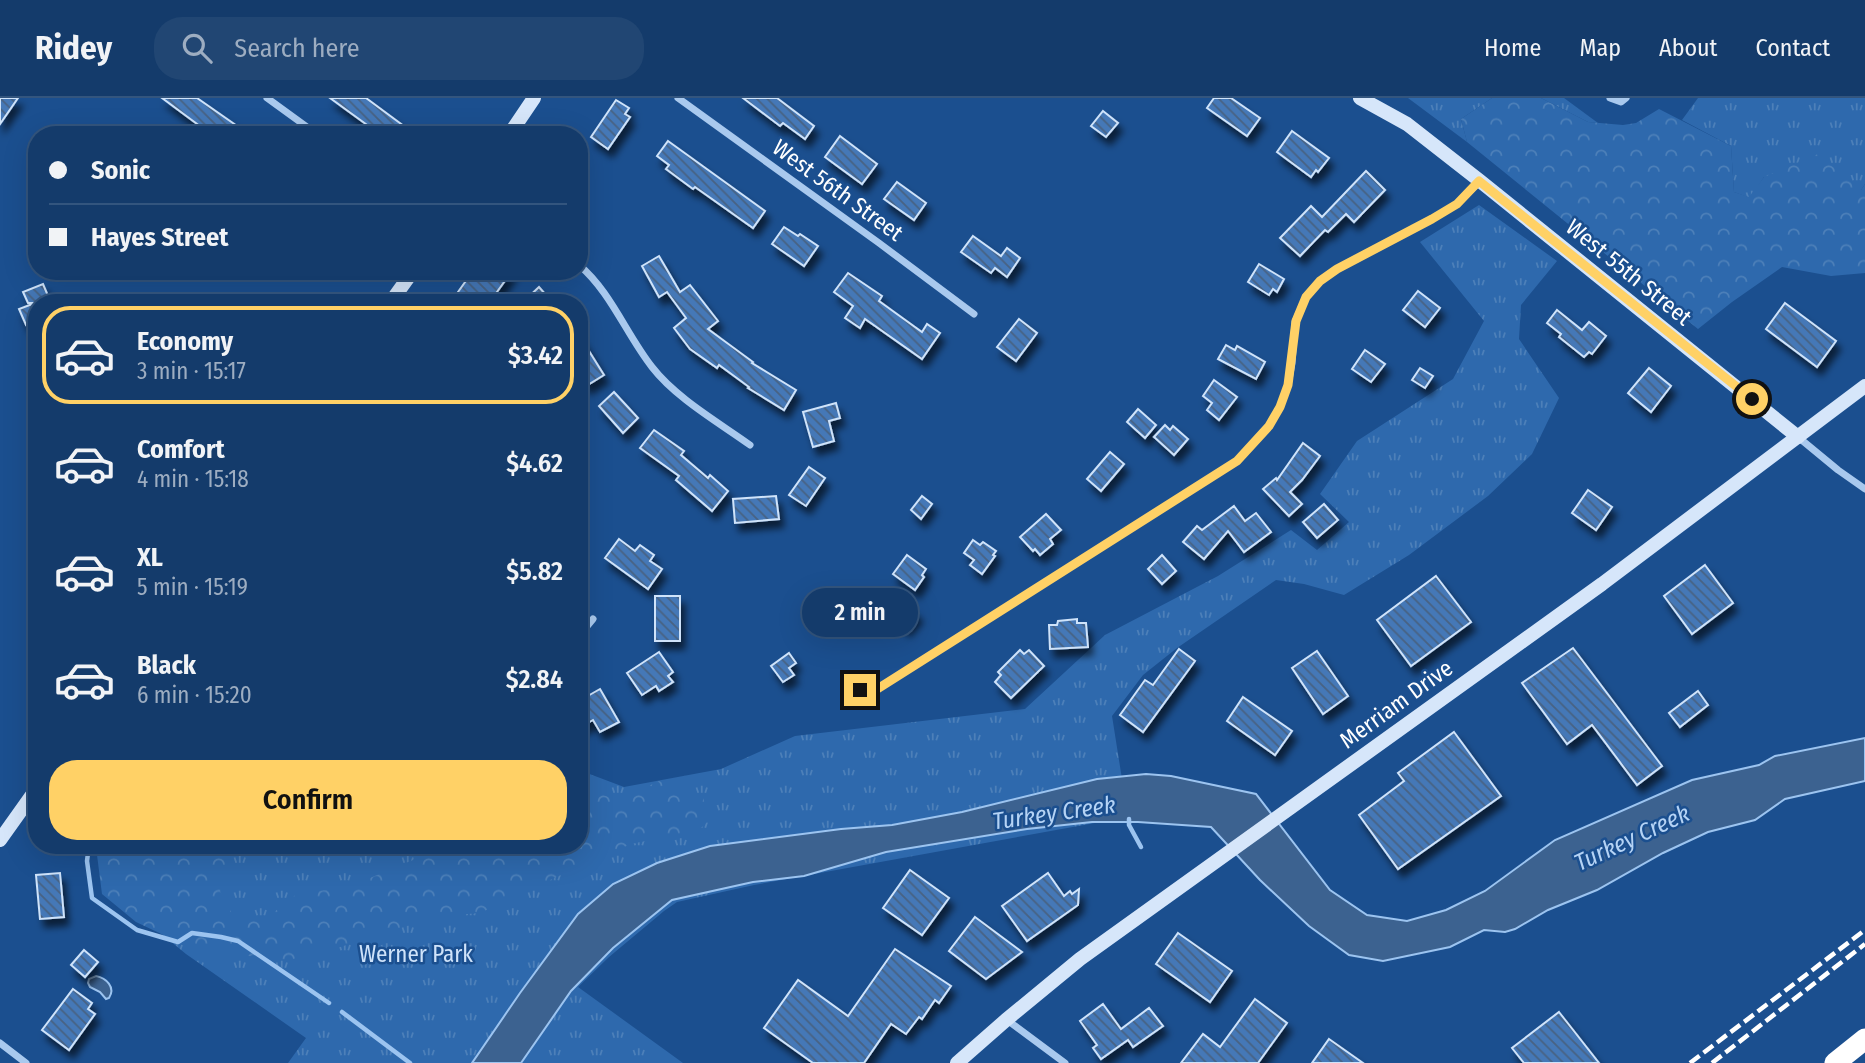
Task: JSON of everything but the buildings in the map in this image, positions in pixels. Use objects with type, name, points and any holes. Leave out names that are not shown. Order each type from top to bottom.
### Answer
[{"type":"highway","points":[[1835,1063],[1865,1039]]},
{"type":"main road","points":[[515,126],[534,98]]},
{"type":"main road","name":"West 55th Street","points":[[1360,98],[1407,124],[1798,437]]},
{"type":"main road","name":"Merriam Drive","points":[[957,1063],[1080,959],[1602,584],[1865,386]]},
{"type":"main road","points":[[0,840],[28,801]]},
{"type":"street","points":[[267,98],[306,126]]},
{"type":"street","name":"West 56th Street","points":[[678,98],[974,314]]},
{"type":"street","points":[[1610,98],[1621,102],[1626,98]]},
{"type":"street","points":[[846,687],[871,693],[1237,461],[1269,426],[1280,407],[1288,385],[1296,321],[1306,297],[1320,281],[1337,269],[1457,204],[1479,181]]},
{"type":"street","points":[[588,276],[607,298],[654,370],[678,393],[750,445]]},
{"type":"street","name":"West 55th Street","points":[[1798,437],[1865,489]]},
{"type":"street","points":[[588,625],[593,619]]},
{"type":"street","points":[[1006,1020],[1065,1063]]},
{"type":"street","points":[[0,1044],[26,1063]]},
{"type":"green space","points":[[1408,98],[1492,98],[1461,119],[1467,142]]},
{"type":"green space","points":[[1492,98],[1541,98],[1588,122],[1623,125],[1636,123],[1659,109],[1731,146],[1734,192],[1749,197],[1764,177],[1818,154],[1861,190],[1865,184],[1865,273],[1831,276],[1782,267],[1698,329],[1467,142],[1461,119]]},
{"type":"green space","points":[[1541,98],[1564,98],[1598,123],[1588,122]]},
{"type":"green space","points":[[1698,98],[1865,98],[1865,184],[1861,190],[1764,177],[1750,198],[1734,192],[1731,146],[1682,120]]},
{"type":"green space","name":"Werner Park","points":[[1479,205],[1557,261],[1521,305],[1519,339],[1559,398],[1532,454],[1488,496],[1409,555],[1344,595],[1304,584],[1276,580],[1177,648],[1143,675],[1112,716],[1128,817],[754,885],[677,902],[664,911],[578,987],[683,1063],[288,1063],[306,1038],[186,954],[102,885],[128,854],[588,854],[588,773],[624,787],[721,769],[795,736],[1025,709],[1105,635],[1218,576],[1291,530],[1317,550],[1349,522],[1320,494],[1357,441],[1453,379],[1484,321],[1420,242]]},
{"type":"green space","points":[[659,781],[703,798],[710,819],[699,830],[631,844],[480,913],[419,918],[409,925],[331,950],[289,960],[189,947],[136,922],[102,894],[97,854],[234,854],[220,891],[238,925],[273,913],[298,893],[346,888],[427,854],[588,854],[588,791],[620,800]]},
{"type":"water","name":"Turkey Creek","points":[[1865,738],[1865,781],[1785,799],[1755,820],[1708,832],[1663,853],[1597,890],[1548,910],[1515,929],[1505,932],[1484,930],[1450,947],[1383,961],[1349,955],[1309,926],[1260,880],[1211,827],[1092,822],[1027,829],[886,852],[804,876],[753,882],[672,900],[613,948],[571,991],[521,1063],[472,1063],[578,914],[613,884],[657,863],[710,846],[892,825],[962,812],[1097,779],[1146,774],[1171,776],[1256,794],[1330,890],[1367,915],[1407,921],[1446,910],[1485,891],[1555,840],[1692,780],[1759,765],[1775,756]]},
{"type":"water","points":[[96,976],[111,987],[109,998],[106,999],[90,987],[89,979]]},
{"type":"waterway","name":"Turkey Creek","points":[[1129,819],[1129,825],[1141,847]]},
{"type":"waterway","points":[[88,854],[92,898],[137,930],[178,942],[192,933],[238,941],[329,1003]]},
{"type":"waterway","points":[[342,1012],[410,1063]]},
{"type":"railway","points":[[1690,1063],[1865,930]]},
{"type":"railway","points":[[1712,1063],[1865,944]]},
{"type":"route","points":[[860,690],[871,693],[1237,461],[1269,426],[1280,407],[1288,385],[1296,321],[1306,297],[1320,281],[1337,269],[1457,204],[1479,181],[1752,399]]}]
